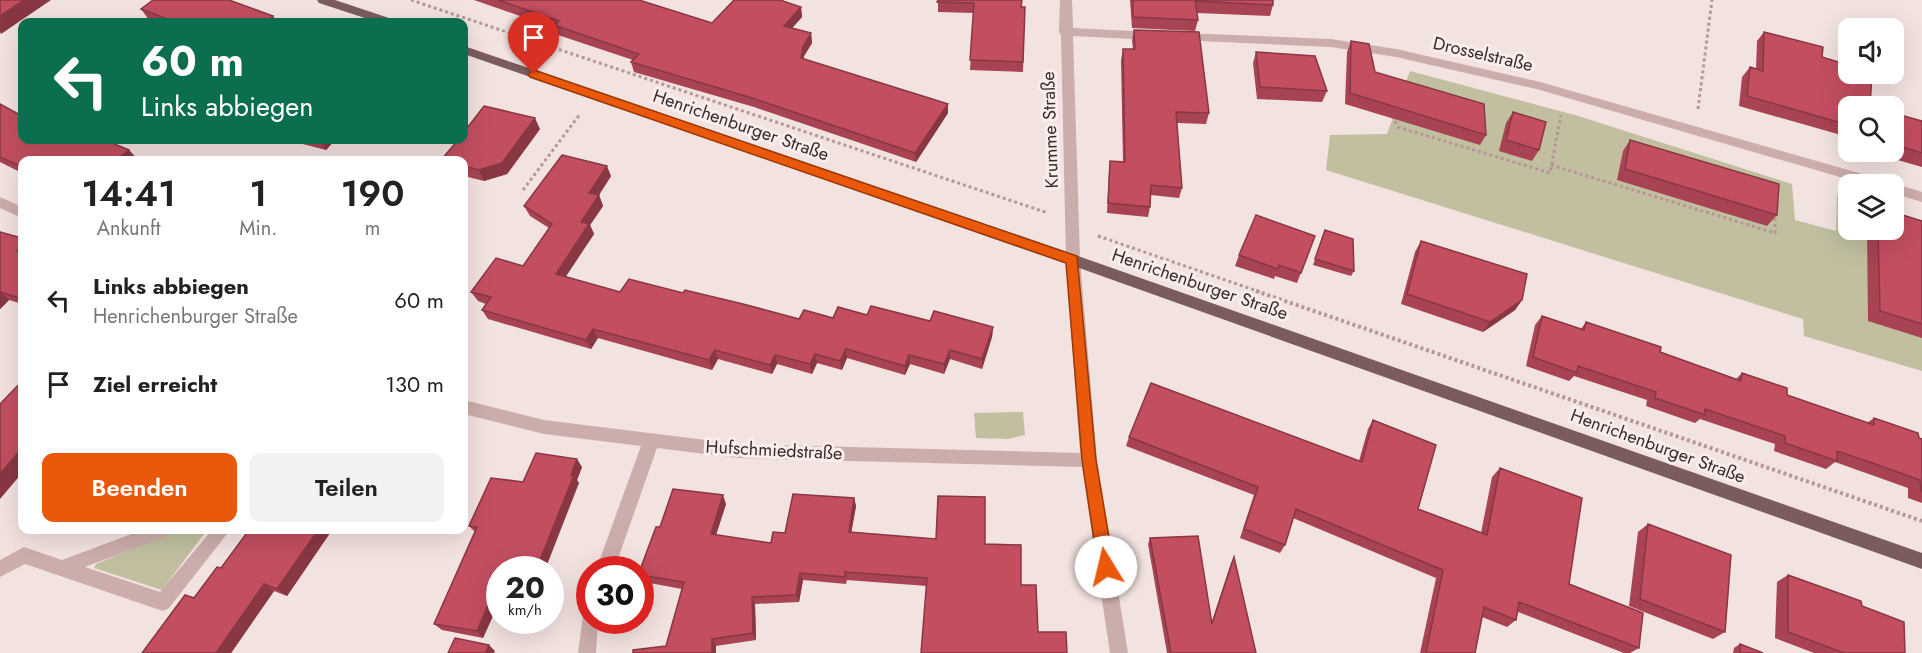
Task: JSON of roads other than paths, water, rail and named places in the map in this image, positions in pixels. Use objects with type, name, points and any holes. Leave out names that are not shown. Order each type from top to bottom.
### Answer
[{"type":"main road","points":[[323,0],[375,18]]},
{"type":"main road","name":"Henrichenburger Straße","points":[[468,51],[1073,260],[1922,561]]},
{"type":"street","name":"Krumme Straße","points":[[1066,0],[1071,223],[1089,460],[1119,653]]},
{"type":"street","name":"Drosselstraße","points":[[1065,32],[1331,43],[1451,64],[1565,93],[1846,174]]},
{"type":"street","points":[[1904,191],[1922,197]]},
{"type":"street","points":[[0,202],[18,211]]},
{"type":"street","name":"Hufschmiedstraße","points":[[468,408],[544,427],[738,451],[1089,460]]},
{"type":"street","points":[[610,556],[651,442]]},
{"type":"street","points":[[63,568],[152,534]]},
{"type":"street","points":[[0,569],[24,555],[163,602],[219,534]]},
{"type":"street","points":[[587,653],[588,634]]}]
